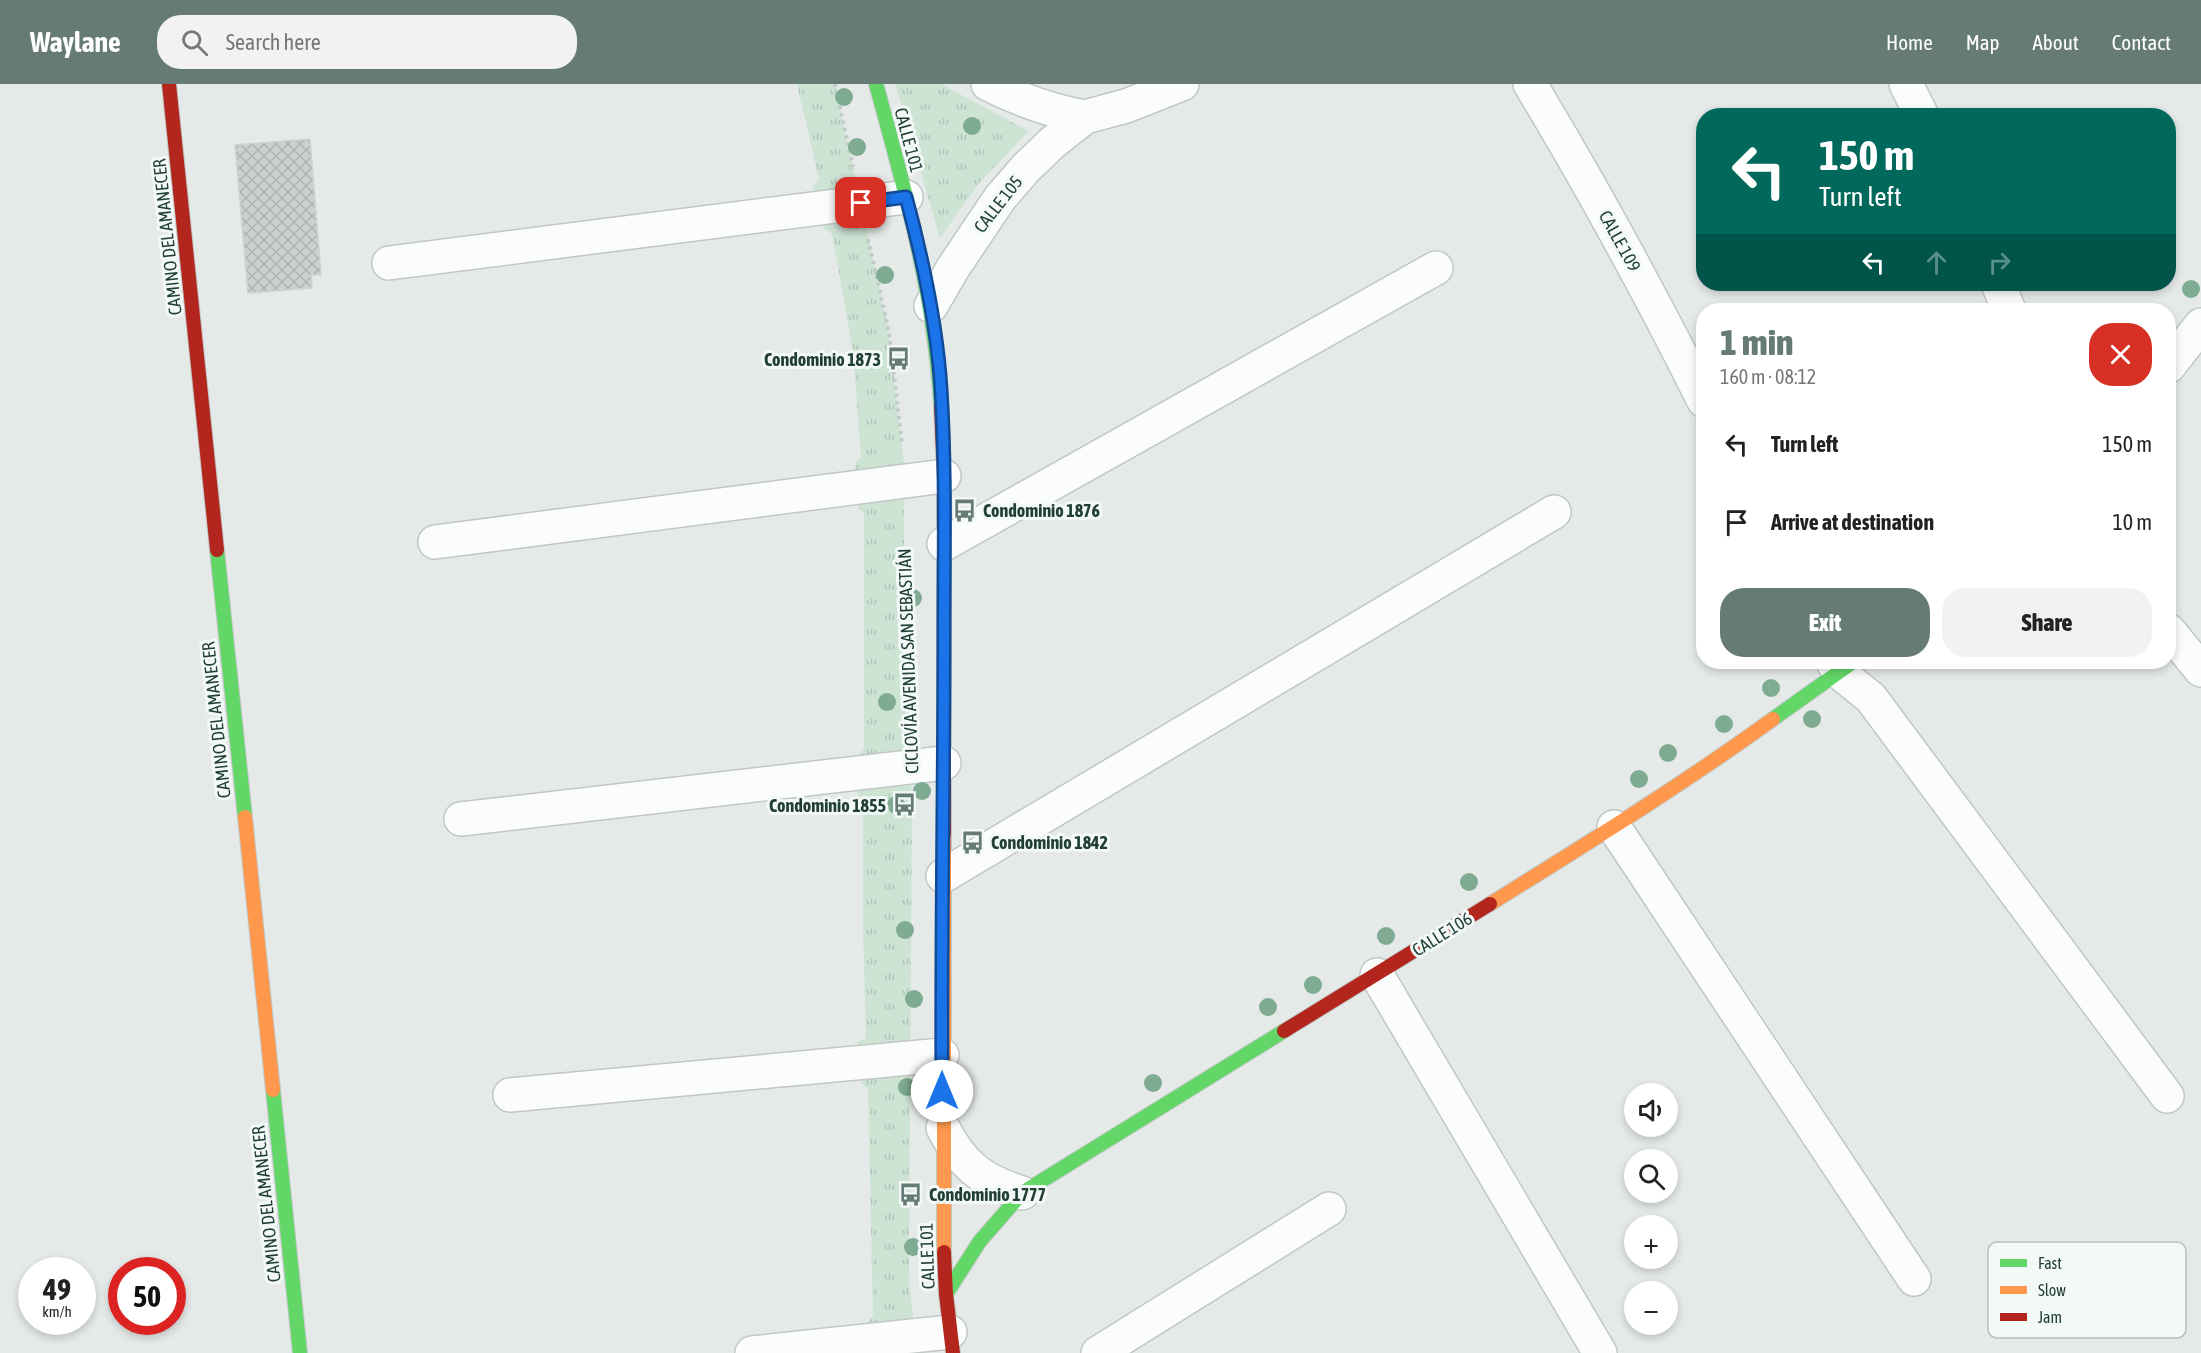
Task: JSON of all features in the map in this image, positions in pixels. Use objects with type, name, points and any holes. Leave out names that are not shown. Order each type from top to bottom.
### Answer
[{"type":"street","name":"CAMINO DEL AMANECER","points":[[169,84],[300,1353]]},
{"type":"street","name":"CALLE 101","points":[[876,84],[920,250],[931,306],[941,389],[944,476],[942,1128],[946,1294],[951,1342]]},
{"type":"street","name":"CALLE 105","points":[[988,84],[1039,107],[1085,117]]},
{"type":"street","name":"CALLE 105","points":[[931,306],[953,268],[1000,198],[1035,159],[1085,117],[1126,105],[1182,84]]},
{"type":"street","name":"CALLE 109","points":[[1530,84],[1629,255],[1696,385]]},
{"type":"street","points":[[1906,84],[1918,108]]},
{"type":"street","points":[[389,263],[906,197]]},
{"type":"street","points":[[944,544],[1436,268]]},
{"type":"street","points":[[2176,357],[2201,325]]},
{"type":"street","points":[[435,542],[944,476]]},
{"type":"street","points":[[944,876],[1554,512]]},
{"type":"street","points":[[2176,640],[2201,670]]},
{"type":"street","name":"CALLE 106","points":[[946,1294],[978,1241],[1022,1193],[1614,827],[1728,752],[1837,669]]},
{"type":"street","points":[[1846,669],[1871,698],[2167,1096]]},
{"type":"street","points":[[461,819],[944,763]]},
{"type":"street","points":[[1614,827],[1914,1279]]},
{"type":"street","points":[[1377,975],[1600,1353]]},
{"type":"street","points":[[510,1095],[942,1055]]},
{"type":"street","points":[[942,1128],[952,1147],[965,1163],[982,1177],[1022,1193]]},
{"type":"street","points":[[1098,1353],[1329,1209]]},
{"type":"street","points":[[752,1353],[951,1342]]},
{"type":"path","points":[[835,84],[889,332],[904,481]]},
{"type":"green space","points":[[797,84],[835,84],[889,332],[904,464],[904,615],[912,807],[909,1284],[918,1353],[868,1353],[868,1322],[873,1317],[868,1089],[859,1080],[858,1042],[866,1038],[863,803],[858,796],[857,757],[864,749],[864,514],[858,508],[855,464],[861,457],[853,351],[832,234],[824,229],[813,186],[819,179]]},
{"type":"green space","points":[[895,84],[941,84],[1029,131],[980,182],[940,238]]},
{"type":"building","points":[[310,139],[321,275],[311,275],[312,288],[248,293],[235,145]]},
{"type":"traffic: fast","points":[[876,84],[908,204],[925,283],[941,406]]},
{"type":"traffic: fast","points":[[217,550],[245,817]]},
{"type":"traffic: fast","points":[[1773,719],[1843,669]]},
{"type":"traffic: fast","points":[[946,1294],[980,1241],[1022,1193],[1284,1031]]},
{"type":"traffic: fast","points":[[273,1090],[300,1353]]},
{"type":"traffic: slow","points":[[1490,904],[1669,791],[1773,719]]},
{"type":"traffic: slow","points":[[245,817],[273,1090]]},
{"type":"traffic: slow","points":[[944,833],[944,1252]]},
{"type":"traffic: jam","points":[[169,84],[217,550]]},
{"type":"traffic: jam","points":[[941,406],[944,476],[944,833]]},
{"type":"traffic: jam","points":[[1284,1031],[1490,904]]},
{"type":"traffic: jam","points":[[944,1252],[953,1353]]},
{"type":"place","name":"Condominio 1873","points":[[899,359]]},
{"type":"place","name":"Condominio 1876","points":[[965,510]]},
{"type":"place","name":"Condominio 1855","points":[[904,805]]},
{"type":"place","name":"Condominio 1842","points":[[973,842]]},
{"type":"place","name":"Condominio 1777","points":[[911,1194]]},
{"type":"route","points":[[861,203],[906,197],[931,306],[941,389],[944,476],[942,1091]]}]
